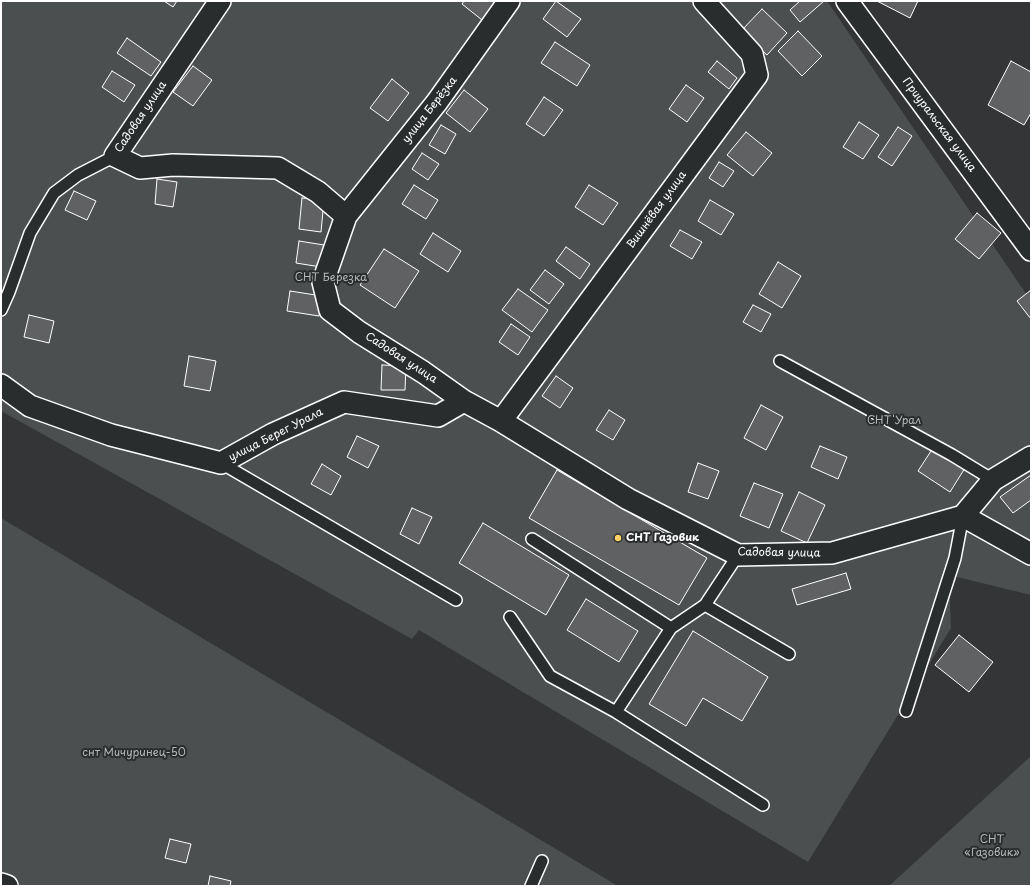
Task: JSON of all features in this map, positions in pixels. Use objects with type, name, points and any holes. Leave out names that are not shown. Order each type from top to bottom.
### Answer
[{"type":"street","name":"Садовая улица","points":[[220,1],[115,156],[140,168],[173,165],[278,168],[318,192],[346,216],[323,282],[330,310],[359,332],[423,372],[464,401],[501,421],[628,499],[738,555],[832,553],[963,516]]},
{"type":"street","name":"улица Берёзка","points":[[346,216],[437,102],[509,1]]},
{"type":"street","name":"Вишнёвая улица","points":[[501,421],[757,75],[752,54],[704,1]]},
{"type":"street","name":"Приуральская улица","points":[[847,1],[1031,250]]},
{"type":"street","name":"улица Берег Урала","points":[[1,385],[30,406],[110,435],[221,463],[272,434],[344,402],[438,416],[464,401]]},
{"type":"street","points":[[1031,457],[993,480],[963,516],[1031,554]]},
{"type":"street","points":[[1,884],[7,886]]},
{"type":"lane","points":[[1,310],[30,233],[54,193],[78,175],[115,156]]},
{"type":"lane","points":[[780,361],[952,455],[993,480]]},
{"type":"lane","points":[[221,463],[456,600]]},
{"type":"lane","points":[[906,711],[955,558],[963,516]]},
{"type":"lane","points":[[532,539],[671,628]]},
{"type":"lane","points":[[616,712],[671,628],[705,605],[738,555]]},
{"type":"lane","points":[[705,605],[789,654]]},
{"type":"lane","points":[[510,617],[550,676],[616,712],[763,805]]},
{"type":"lane","points":[[531,886],[542,861]]},
{"type":"green space","name":"СНТ Березка","points":[[1,1],[827,1],[1031,301],[1031,595],[949,575],[951,628],[808,862],[419,630],[412,639],[1,411]]},
{"type":"green space","name":"снт Мичуринец-50","points":[[1,518],[618,886],[1,886]]},
{"type":"green space","name":"СНТ «Газовик»","points":[[1031,756],[1031,886],[889,886]]},
{"type":"building","points":[[164,1],[177,1],[173,7]]},
{"type":"building","points":[[464,1],[497,1],[482,20],[462,4]]},
{"type":"building","points":[[556,1],[581,19],[567,37],[543,19]]},
{"type":"building","points":[[800,1],[824,1],[800,22],[790,10]]},
{"type":"building","points":[[877,1],[918,1],[910,18]]},
{"type":"building","points":[[762,9],[787,33],[767,55],[741,31]]},
{"type":"building","points":[[798,31],[822,56],[802,76],[778,51]]},
{"type":"building","points":[[127,38],[161,62],[151,76],[117,53]]},
{"type":"building","points":[[555,42],[590,65],[577,86],[541,63]]},
{"type":"building","points":[[717,61],[737,78],[729,89],[708,72]]},
{"type":"building","points":[[1011,61],[1031,72],[1031,113],[1024,125],[988,105]]},
{"type":"building","points":[[193,66],[212,80],[193,106],[173,92]]},
{"type":"building","points":[[112,71],[135,85],[124,102],[102,87]]},
{"type":"building","points":[[392,79],[409,93],[388,121],[370,108]]},
{"type":"building","points":[[686,85],[704,98],[687,122],[669,109]]},
{"type":"building","points":[[464,90],[488,109],[470,132],[446,113]]},
{"type":"building","points":[[544,97],[563,110],[544,136],[526,124]]},
{"type":"building","points":[[859,122],[879,135],[863,159],[843,147]]},
{"type":"building","points":[[441,125],[456,134],[445,154],[429,145]]},
{"type":"building","points":[[898,127],[912,136],[892,166],[878,157]]},
{"type":"building","points":[[746,132],[772,153],[753,176],[727,155]]},
{"type":"building","points":[[422,153],[439,164],[428,180],[412,169]]},
{"type":"building","points":[[719,162],[734,171],[723,187],[709,178]]},
{"type":"building","points":[[157,179],[177,182],[173,207],[155,204]]},
{"type":"building","points":[[414,185],[438,200],[426,219],[402,204]]},
{"type":"building","points":[[589,185],[618,203],[603,225],[575,207]]},
{"type":"building","points":[[74,191],[96,201],[87,220],[65,210]]},
{"type":"building","points":[[302,198],[324,200],[321,232],[299,229]]},
{"type":"building","points":[[710,200],[734,214],[721,235],[698,221]]},
{"type":"building","points":[[977,213],[1001,233],[979,259],[955,239]]},
{"type":"building","points":[[680,230],[702,242],[692,259],[670,246]]},
{"type":"building","points":[[433,233],[461,251],[448,272],[420,254]]},
{"type":"building","points":[[299,241],[324,245],[321,267],[296,263]]},
{"type":"building","points":[[566,247],[590,264],[580,279],[556,261]]},
{"type":"building","points":[[384,249],[419,271],[395,308],[360,285]]},
{"type":"building","points":[[778,262],[801,276],[782,308],[759,294]]},
{"type":"building","points":[[545,270],[564,284],[549,304],[530,290]]},
{"type":"building","points":[[518,289],[548,310],[532,332],[502,310]]},
{"type":"building","points":[[1031,290],[1031,319],[1017,301]]},
{"type":"building","points":[[290,291],[322,296],[319,316],[287,311]]},
{"type":"building","points":[[753,305],[771,314],[761,332],[743,322]]},
{"type":"building","points":[[29,315],[54,321],[49,343],[24,337]]},
{"type":"building","points":[[511,324],[530,337],[518,355],[499,342]]},
{"type":"building","points":[[189,356],[216,361],[210,391],[184,386]]},
{"type":"building","points":[[382,365],[406,366],[405,390],[381,390]]},
{"type":"building","points":[[556,376],[573,388],[560,408],[542,396]]},
{"type":"building","points":[[761,405],[783,417],[766,450],[744,438]]},
{"type":"building","points":[[609,410],[625,420],[613,440],[596,430]]},
{"type":"building","points":[[357,436],[379,446],[368,468],[347,457]]},
{"type":"building","points":[[820,446],[847,457],[838,479],[811,467]]},
{"type":"building","points":[[933,448],[965,468],[950,492],[918,471]]},
{"type":"building","points":[[698,463],[719,471],[708,499],[688,492]]},
{"type":"building","points":[[322,464],[341,476],[331,495],[311,484]]},
{"type":"building","name":"СНТ Газовик","points":[[557,470],[707,558],[679,605],[529,518]]},
{"type":"building","points":[[1031,475],[1031,500],[1013,513],[1000,497]]},
{"type":"building","points":[[754,483],[783,494],[769,528],[740,516]]},
{"type":"building","points":[[799,492],[825,505],[807,543],[781,531]]},
{"type":"building","points":[[412,508],[432,517],[419,544],[400,534]]},
{"type":"building","points":[[483,523],[569,575],[546,615],[459,563]]},
{"type":"building","points":[[846,573],[851,589],[797,605],[792,589]]},
{"type":"building","points":[[586,599],[638,631],[619,662],[567,630]]},
{"type":"building","points":[[693,631],[768,677],[742,721],[703,698],[686,726],[649,704]]},
{"type":"building","points":[[959,635],[993,662],[969,692],[935,665]]},
{"type":"building","points":[[170,839],[191,844],[186,863],[165,858]]},
{"type":"building","points":[[210,876],[231,881],[230,886],[208,886]]},
{"type":"place","name":"СНТ Газовик","points":[[618,538]]},
{"type":"park label","name":"СНТ Урал","points":[[894,421]]}]
